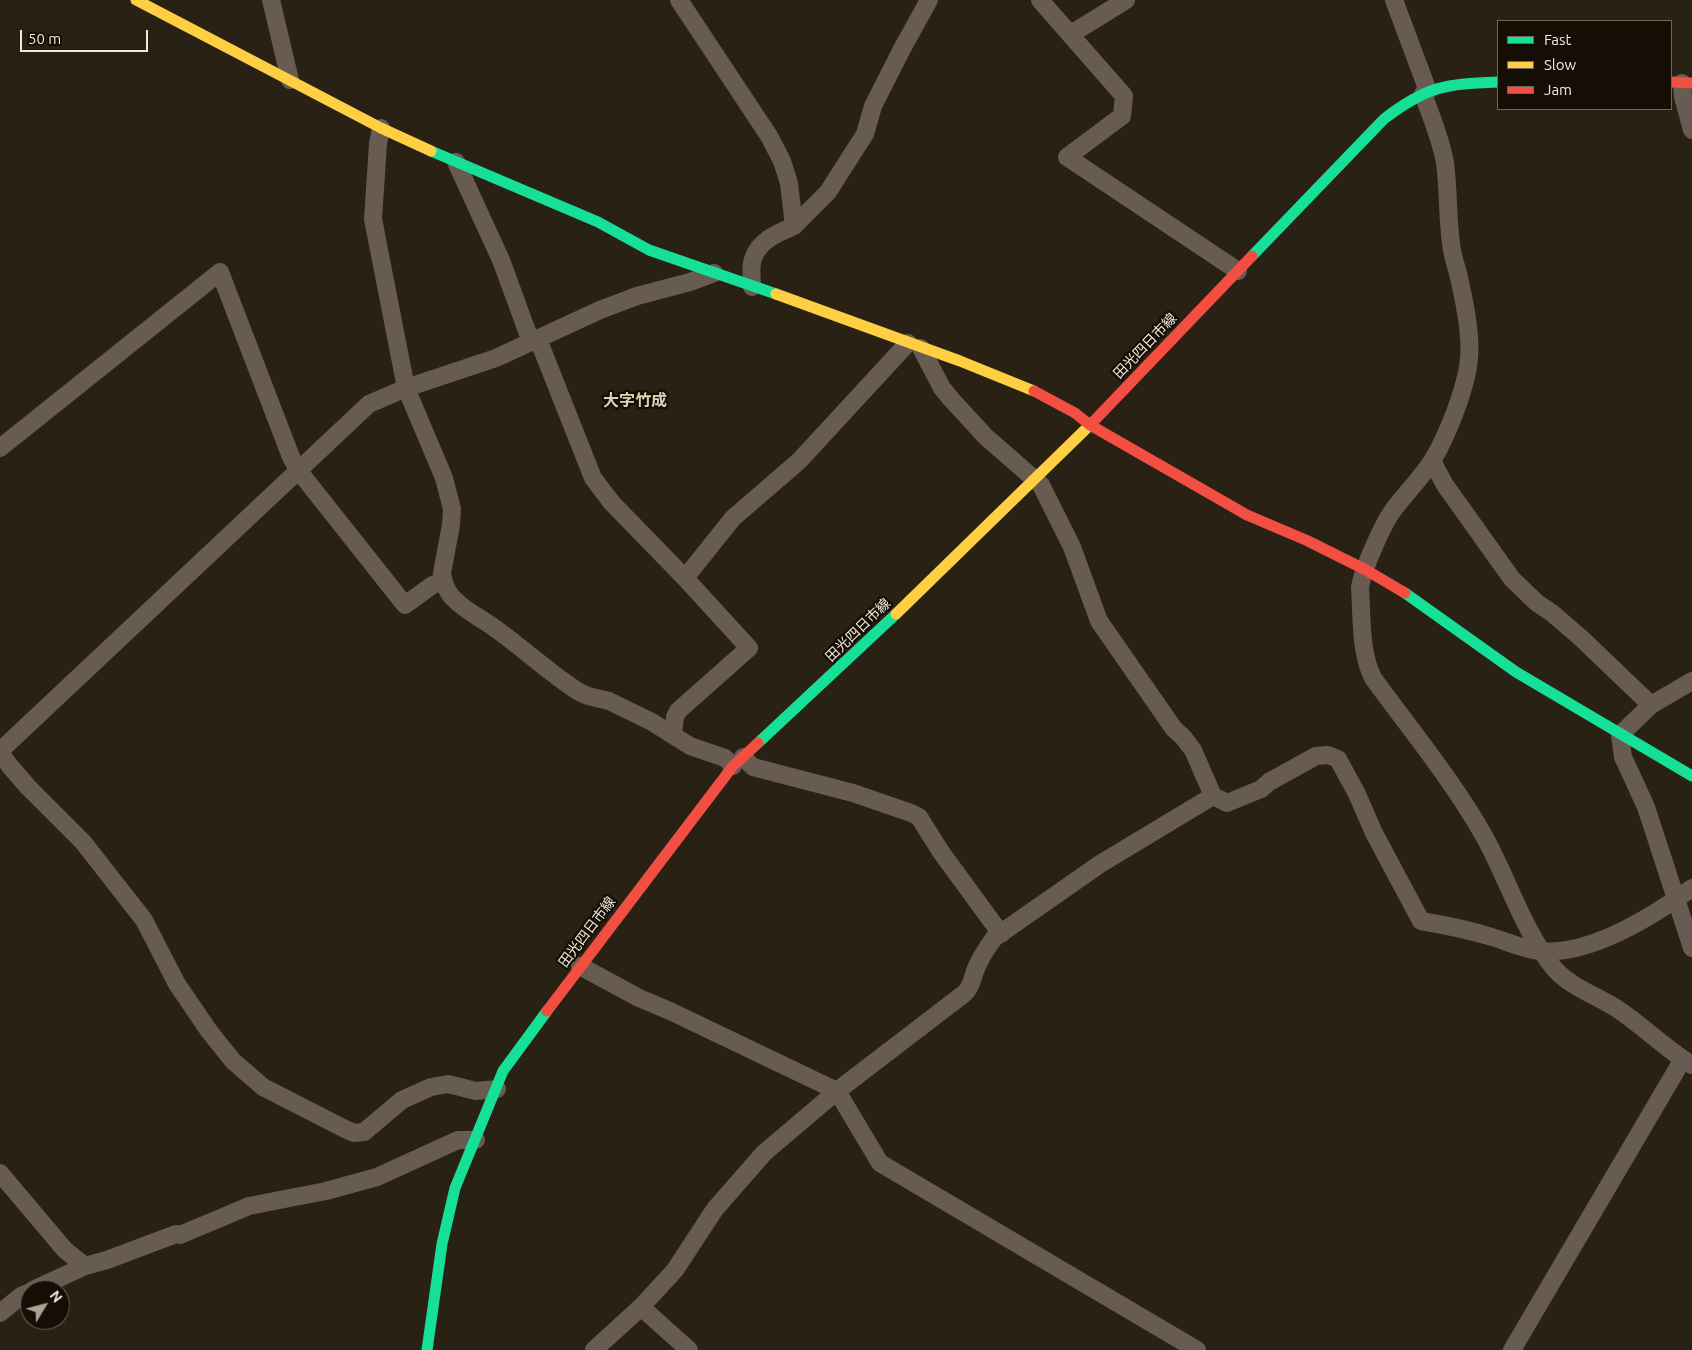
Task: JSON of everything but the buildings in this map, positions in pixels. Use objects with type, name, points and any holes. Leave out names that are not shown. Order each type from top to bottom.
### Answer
[{"type":"street","points":[[136,0],[382,128],[456,162],[598,222],[650,250],[960,361],[1043,395],[1075,413],[1090,425],[1247,515],[1308,541],[1366,570],[1406,593],[1516,672],[1692,776]]},
{"type":"street","points":[[271,0],[290,80]]},
{"type":"street","points":[[679,0],[769,136],[782,161],[789,183],[794,226]]},
{"type":"street","points":[[752,286],[752,260],[760,246],[771,236],[794,226],[828,192],[865,134],[873,106],[929,0]]},
{"type":"street","points":[[1040,0],[1124,96],[1122,116],[1067,157],[1238,271]]},
{"type":"street","points":[[1071,34],[1126,0]]},
{"type":"street","points":[[1394,0],[1425,93],[1445,163],[1452,252],[1461,286],[1469,358],[1464,383],[1446,434],[1432,461],[1392,511],[1368,560],[1366,570],[1361,579],[1364,644],[1369,669],[1373,678],[1471,814],[1490,847],[1513,897],[1542,951],[1554,968],[1566,979],[1620,1011],[1687,1062],[1512,1350]]},
{"type":"street","name":"田光四日市線","points":[[427,1350],[442,1244],[455,1188],[503,1071],[580,966],[738,761],[858,651],[1090,425],[1384,119],[1401,106],[1425,93],[1454,84],[1497,82]]},
{"type":"street","points":[[1682,83],[1683,97],[1692,130]]},
{"type":"street","points":[[382,128],[378,144],[373,219],[406,388],[444,478],[452,509],[451,525],[442,565],[443,580],[453,599],[496,629],[567,684],[588,696],[609,701],[652,722],[690,746],[753,767],[853,793],[919,817],[941,852],[1000,934]]},
{"type":"street","points":[[456,162],[501,260],[593,478],[612,503],[685,578],[749,648],[678,711],[675,717],[673,734]]},
{"type":"street","points":[[0,448],[220,272],[291,457],[298,470],[405,605],[431,586],[443,580]]},
{"type":"street","points":[[497,1089],[476,1091],[448,1084],[431,1087],[402,1100],[370,1128],[359,1133],[348,1130],[264,1087],[238,1067],[209,1031],[177,984],[144,920],[83,842],[28,787],[9,765],[1,747],[161,601],[369,404],[406,388],[496,358],[600,310],[637,296],[690,282],[714,273]]},
{"type":"street","points":[[685,578],[733,518],[799,461],[914,345]]},
{"type":"street","points":[[914,345],[951,399],[986,437],[1035,479],[1045,493],[1072,547],[1099,621],[1174,728],[1184,737],[1193,750],[1214,796],[1227,803],[1232,802],[1261,790],[1269,782],[1316,756],[1328,755],[1338,759],[1358,794],[1374,833],[1422,921],[1490,936],[1528,949],[1542,951],[1566,949],[1597,942],[1623,931],[1666,906],[1692,888]]},
{"type":"street","points":[[1432,461],[1445,485],[1512,579],[1537,603],[1552,613],[1581,638],[1651,705]]},
{"type":"street","points":[[1620,735],[1651,705],[1692,681]]},
{"type":"street","points":[[1620,735],[1623,757],[1646,808],[1692,948]]},
{"type":"street","points":[[594,1350],[641,1307],[675,1270],[715,1209],[764,1153],[837,1091],[965,993],[972,982],[974,972],[984,952],[994,938],[1100,864],[1214,796]]},
{"type":"street","points":[[580,966],[639,998],[837,1091],[880,1163],[1197,1350]]},
{"type":"street","points":[[55,1280],[85,1266],[176,1234],[180,1235],[249,1206],[326,1191],[369,1179],[458,1140],[476,1140]]},
{"type":"street","points":[[0,1173],[65,1250],[85,1266]]},
{"type":"street","points":[[0,1313],[20,1297]]},
{"type":"street","points":[[641,1307],[689,1350]]},
{"type":"traffic: fast","points":[[1252,256],[1384,119],[1399,108],[1425,93],[1437,89],[1464,84],[1497,82]]},
{"type":"traffic: fast","points":[[431,151],[598,222],[649,250],[776,294]]},
{"type":"traffic: fast","points":[[1405,593],[1516,672],[1692,776]]},
{"type":"traffic: fast","points":[[758,743],[896,614]]},
{"type":"traffic: fast","points":[[427,1350],[442,1244],[455,1188],[503,1071],[547,1011]]},
{"type":"traffic: slow","points":[[136,0],[381,128],[431,151]]},
{"type":"traffic: slow","points":[[776,294],[960,361],[1034,391]]},
{"type":"traffic: slow","points":[[896,614],[1092,423]]},
{"type":"traffic: jam","points":[[1672,82],[1692,83]]},
{"type":"traffic: jam","points":[[1092,423],[1252,256]]},
{"type":"traffic: jam","points":[[1034,391],[1075,413],[1090,425],[1247,515],[1308,541],[1366,570],[1405,593]]},
{"type":"traffic: jam","points":[[547,1011],[733,766],[758,743]]},
{"type":"district","name":"大字竹成","points":[[635,401]]}]
